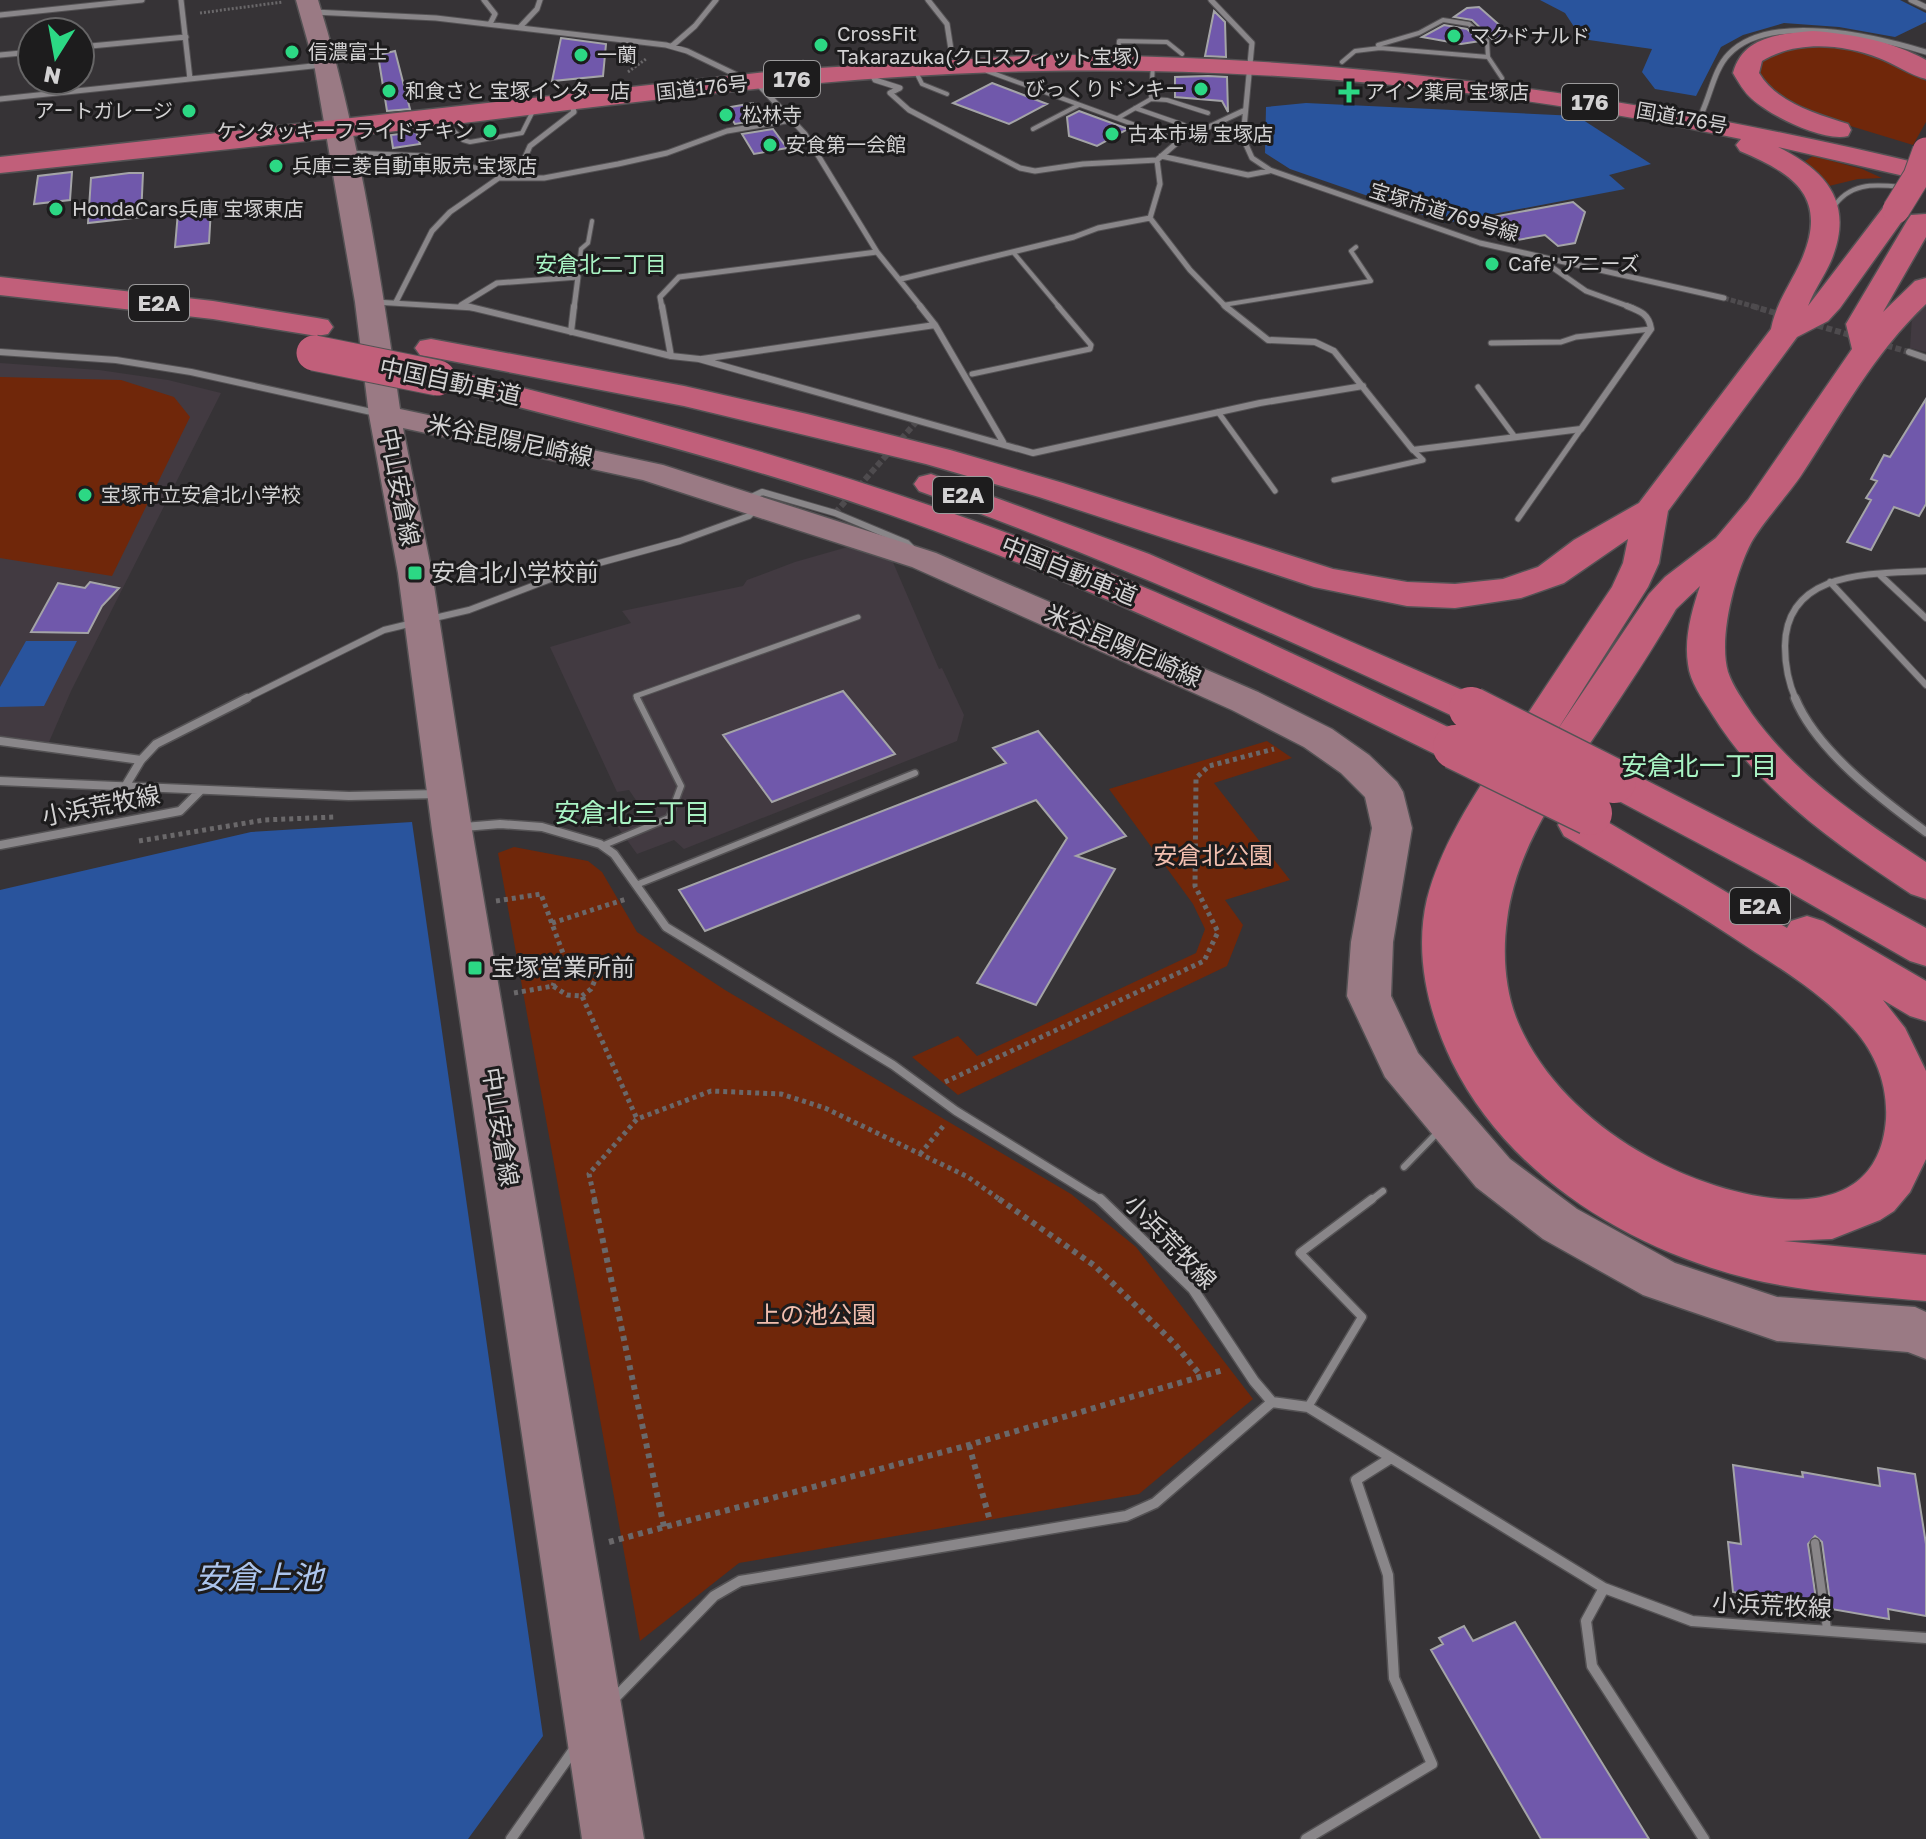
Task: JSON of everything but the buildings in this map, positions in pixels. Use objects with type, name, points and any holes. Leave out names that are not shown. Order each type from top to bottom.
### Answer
[{"type":"highway","points":[[1920,182],[1832,128],[1791,111],[1761,92],[1750,82],[1746,64],[1750,57],[1765,48],[1818,40],[1883,50],[1926,71]]},
{"type":"highway","name":"国道176号","points":[[0,151],[338,132],[730,74],[952,56],[1182,54],[1563,97],[1761,133],[1920,182]]},
{"type":"highway","name":"国道176号","points":[[0,165],[338,132],[571,101],[758,82],[976,67],[1016,72],[1348,56],[1495,68],[1703,110],[1920,182]]},
{"type":"highway","points":[[1563,97],[1671,122],[1769,153],[1794,167],[1813,183],[1829,215],[1816,262],[1790,305],[1786,330]]},
{"type":"highway","points":[[435,363],[684,396],[938,457],[1327,579],[1407,594],[1483,595],[1551,575],[1587,548],[1651,510],[1786,330],[1817,314],[1829,302],[1920,182]]},
{"type":"highway","points":[[1865,350],[1862,324],[1920,182]]},
{"type":"highway","name":"中国自動車道","points":[[0,286],[213,310],[315,340],[718,419],[859,459],[989,504],[1127,556],[1280,620],[1471,709],[1595,806],[1926,1003]]},
{"type":"highway","points":[[1595,806],[1738,918],[1829,979],[1872,1017],[1893,1046],[1910,1078],[1918,1116],[1916,1138],[1909,1159],[1893,1184],[1854,1211],[1817,1220],[1753,1216],[1716,1209],[1667,1190],[1615,1162],[1571,1129],[1542,1101],[1504,1043],[1491,1010],[1482,961],[1482,938],[1488,900],[1512,835],[1666,597],[1734,541],[1802,451],[1865,350],[1926,287]]},
{"type":"highway","name":"中国自動車道","points":[[0,310],[178,331],[315,340]]},
{"type":"highway","name":"中国自動車道","points":[[435,363],[836,484],[966,529],[1104,584],[1258,651],[1455,747],[1595,806],[1785,870],[1926,949]]},
{"type":"highway","points":[[1651,510],[1641,563],[1630,587],[1487,808],[1463,858],[1446,915],[1444,953],[1450,1002],[1477,1068],[1498,1100],[1526,1133],[1559,1163],[1641,1216],[1711,1245],[1763,1259],[1826,1271],[1926,1278]]},
{"type":"highway","points":[[1734,541],[1706,636],[1705,657],[1711,682],[1746,738],[1782,778],[1812,806],[1926,883]]},
{"type":"main road","points":[[300,4],[326,64],[338,132],[383,302],[385,415]]},
{"type":"main road","name":"米谷昆陽尼崎線","points":[[385,415],[651,472],[924,560],[1245,701],[1318,738],[1355,764],[1383,792],[1392,828],[1372,942],[1369,996],[1401,1064],[1493,1173],[1560,1224],[1660,1280],[1777,1319],[1915,1330],[1926,1336]]},
{"type":"main road","name":"中山安倉線","points":[[385,415],[422,620],[449,811],[613,1839]]},
{"type":"street","points":[[0,15],[142,0]]},
{"type":"street","points":[[181,0],[190,79]]},
{"type":"street","points":[[484,0],[495,14],[490,24]]},
{"type":"street","points":[[520,27],[537,9],[540,0]]},
{"type":"street","points":[[672,46],[695,26],[716,0]]},
{"type":"street","points":[[928,0],[947,24],[952,56]]},
{"type":"street","points":[[1211,0],[1252,43],[1250,62]]},
{"type":"street","points":[[1911,0],[1926,7]]},
{"type":"street","points":[[300,4],[672,46],[721,66],[730,74],[758,82],[805,134],[877,252],[935,325],[1003,442]]},
{"type":"street","points":[[1703,110],[1728,54],[1756,37],[1775,33],[1826,32],[1926,52]]},
{"type":"street","points":[[96,45],[186,37]]},
{"type":"street","name":"宝塚市道769号線","points":[[1250,62],[1243,111],[1243,144],[1252,158],[1270,170],[1430,227],[1536,256],[1660,281],[1724,298]]},
{"type":"street","points":[[0,99],[326,64]]},
{"type":"street","points":[[871,73],[875,80],[900,88],[890,93],[909,110],[1020,168],[1035,171],[1159,158],[1248,175],[1270,170]]},
{"type":"street","points":[[383,302],[432,231],[450,212],[522,164],[530,146],[574,112],[571,101]]},
{"type":"street","points":[[1159,158],[1179,141],[1243,111]]},
{"type":"street","points":[[338,132],[412,153],[459,159],[500,177],[544,178],[667,153],[727,131],[792,120]]},
{"type":"street","points":[[1150,218],[1160,184],[1159,158]]},
{"type":"street","points":[[901,279],[1098,228],[1150,218]]},
{"type":"street","points":[[1150,218],[1190,270],[1223,305],[1268,340],[1315,342],[1334,351],[1413,450],[1581,429],[1651,329],[1650,320],[1643,312],[1586,291],[1536,256]]},
{"type":"street","points":[[671,356],[660,297],[679,277],[877,252]]},
{"type":"street","points":[[461,305],[497,283],[578,277],[571,332]]},
{"type":"street","points":[[383,302],[461,305],[671,356],[699,359],[1003,442],[1033,453],[1218,412],[1363,386]]},
{"type":"street","points":[[699,359],[935,325]]},
{"type":"street","points":[[0,352],[116,360],[161,367],[324,399],[385,415]]},
{"type":"street","points":[[1909,352],[1926,358]]},
{"type":"street","points":[[126,785],[141,760],[156,744],[384,630],[469,610],[577,569],[680,541],[749,516],[750,505]]},
{"type":"street","points":[[1924,828],[1838,760],[1801,716],[1789,688],[1783,652],[1786,627],[1795,606],[1811,591],[1830,582],[1926,571]]},
{"type":"street","points":[[1880,575],[1926,618]]},
{"type":"street","points":[[1830,582],[1926,685]]},
{"type":"street","points":[[0,741],[141,760]]},
{"type":"street","points":[[0,781],[349,796],[418,796],[449,811],[586,838],[604,845]]},
{"type":"street","name":"小浜荒牧線","points":[[0,845],[180,811],[201,790]]},
{"type":"street","name":"小浜荒牧線","points":[[604,845],[666,927],[893,1065],[956,1111],[1098,1197],[1193,1289],[1272,1402],[1308,1407],[1604,1588],[1692,1621],[1926,1638]]},
{"type":"street","points":[[511,1839],[596,1718],[714,1596],[740,1581],[1126,1516],[1155,1503],[1272,1402]]},
{"type":"street","points":[[1306,1839],[1432,1764],[1394,1678],[1388,1575],[1356,1480],[1391,1458]]},
{"type":"street","points":[[1604,1588],[1586,1621],[1592,1666],[1704,1839]]},
{"type":"lane","points":[[1348,56],[1407,37],[1435,23],[1452,20],[1469,24],[1487,41],[1495,68]]},
{"type":"lane","points":[[1151,99],[1153,64]]},
{"type":"lane","points":[[916,70],[922,84],[947,94]]},
{"type":"lane","points":[[1016,72],[1080,104],[1179,141]]},
{"type":"lane","points":[[1118,118],[1151,99],[1167,100],[1208,113]]},
{"type":"lane","points":[[1033,129],[1080,104]]},
{"type":"lane","points":[[1135,108],[1184,125]]},
{"type":"lane","points":[[1829,215],[1842,193],[1859,187],[1920,182]]},
{"type":"lane","points":[[578,277],[581,249],[588,243],[592,221]]},
{"type":"lane","points":[[1223,305],[1371,281],[1351,251],[1356,247]]},
{"type":"lane","points":[[972,374],[1090,349],[1091,345],[1013,252]]},
{"type":"lane","points":[[1491,343],[1561,342],[1576,337],[1651,329]]},
{"type":"lane","points":[[1478,387],[1515,437]]},
{"type":"lane","points":[[1218,412],[1275,491]]},
{"type":"lane","points":[[1518,519],[1581,429]]},
{"type":"lane","points":[[1334,480],[1423,460],[1413,450]]},
{"type":"lane","points":[[604,845],[669,818],[681,786],[636,696],[858,617]]},
{"type":"lane","points":[[636,885],[915,773]]},
{"type":"lane","points":[[1404,1167],[1448,1121]]},
{"type":"lane","points":[[1308,1407],[1362,1317],[1300,1253],[1383,1191]]},
{"type":"lane","points":[[1815,1543],[1827,1629]]},
{"type":"path","points":[[183,16],[300,4]]},
{"type":"path","points":[[802,60],[810,85]]},
{"type":"path","points":[[1607,114],[1615,87]]},
{"type":"path","points":[[928,1090],[1204,961],[1218,932],[1195,886],[1196,778],[1209,766],[1318,738]]},
{"type":"path","points":[[124,844],[264,820],[342,817]]},
{"type":"path","points":[[496,901],[541,894],[567,964]]},
{"type":"path","points":[[552,923],[626,899]]},
{"type":"path","points":[[553,986],[557,974],[567,964]]},
{"type":"path","points":[[514,993],[553,986],[567,995],[582,996],[591,989],[596,978],[592,968],[567,964]]},
{"type":"path","points":[[582,996],[637,1119]]},
{"type":"path","points":[[664,1527],[589,1174],[637,1119],[711,1091],[781,1094],[825,1108],[968,1177],[1095,1266],[1174,1343],[1201,1376]]},
{"type":"path","points":[[920,1154],[956,1111]]},
{"type":"path","points":[[608,1542],[969,1445],[1243,1364]]},
{"type":"path","points":[[969,1445],[995,1537]]},
{"type":"shaded area","points":[[1926,303],[1926,352],[1910,348],[1912,317]]},
{"type":"shaded area","name":"宝塚市立安倉北小学校","points":[[0,363],[99,370],[168,380],[221,393],[71,691],[49,742],[0,736]]},
{"type":"shaded area","points":[[851,546],[892,560],[939,669],[942,668],[964,715],[957,741],[684,849],[674,840],[637,854],[617,826],[644,812],[629,790],[617,792],[550,647],[631,623],[622,611],[743,586],[747,580],[795,562]]},
{"type":"green space","points":[[1805,43],[1869,52],[1899,63],[1926,81],[1926,122],[1913,145],[1811,114],[1785,102],[1758,78],[1757,66],[1763,55]]},
{"type":"green space","points":[[1813,156],[1862,169],[1882,178],[1858,179],[1829,186],[1799,165]]},
{"type":"green space","points":[[0,377],[121,380],[174,397],[190,417],[112,576],[0,558]]},
{"type":"green space","name":"安倉北公園","points":[[1267,741],[1292,758],[1214,783],[1290,880],[1225,900],[1243,925],[1227,966],[958,1095],[912,1057],[958,1036],[977,1056],[1196,953],[1205,929],[1193,904],[1109,789]]},
{"type":"green space","name":"上の池公園","points":[[514,847],[588,861],[602,872],[637,932],[725,990],[1071,1194],[1136,1247],[1253,1399],[1139,1494],[739,1563],[640,1641],[498,853]]},
{"type":"water","points":[[1540,0],[1900,0],[1926,13],[1926,22],[1895,37],[1839,27],[1784,23],[1743,35],[1721,47],[1696,96],[1655,89],[1642,72],[1652,49],[1582,39],[1565,13]]},
{"type":"water","points":[[1306,103],[1577,116],[1651,164],[1609,175],[1625,189],[1446,223],[1290,169],[1265,153],[1266,107]]},
{"type":"water","points":[[26,641],[77,641],[44,706],[0,707],[0,687]]},
{"type":"water","name":"安倉上池","points":[[412,822],[543,1736],[468,1839],[0,1839],[0,890],[251,832]]},
{"type":"tunnel","points":[[1724,298],[1752,306]]},
{"type":"tunnel","points":[[1752,306],[1759,308]]},
{"type":"tunnel","points":[[1752,306],[1785,316]]},
{"type":"tunnel","points":[[1809,323],[1857,337]]},
{"type":"tunnel","points":[[1878,343],[1909,352]]},
{"type":"tunnel","points":[[835,513],[918,420]]},
{"type":"place","name":"マクドナルド","points":[[1454,36]]},
{"type":"place","name":"CrossFit Takarazuka(クロスフィット宝塚）","points":[[821,45]]},
{"type":"place","name":"信濃富士","points":[[292,52]]},
{"type":"place","name":"一蘭","points":[[581,55]]},
{"type":"place","name":"びっくりドンキー","points":[[1201,89]]},
{"type":"place","name":"和食さと 宝塚インター店","points":[[389,91]]},
{"type":"place","name":"アイン薬局 宝塚店","points":[[1349,92]]},
{"type":"place","name":"アートガレージ","points":[[189,111]]},
{"type":"place","name":"松林寺","points":[[726,115]]},
{"type":"place","name":"ケンタッキーフライドチキン","points":[[490,131]]},
{"type":"place","name":"古本市場 宝塚店","points":[[1112,134]]},
{"type":"place","name":"安食第一会館","points":[[770,145]]},
{"type":"place","name":"兵庫三菱自動車販売 宝塚店","points":[[276,166]]},
{"type":"place","name":"HondaCars兵庫 宝塚東店","points":[[56,209]]},
{"type":"place","name":"Cafe' アニーズ","points":[[1492,264]]},
{"type":"place","name":"宝塚市立安倉北小学校","points":[[85,495]]},
{"type":"place","name":"安倉北小学校前","points":[[415,573]]},
{"type":"place","name":"宝塚営業所前","points":[[475,968]]},
{"type":"district","name":"安倉北二丁目","points":[[601,264]]},
{"type":"district","name":"安倉北一丁目","points":[[1699,766]]},
{"type":"district","name":"安倉北三丁目","points":[[632,813]]}]
